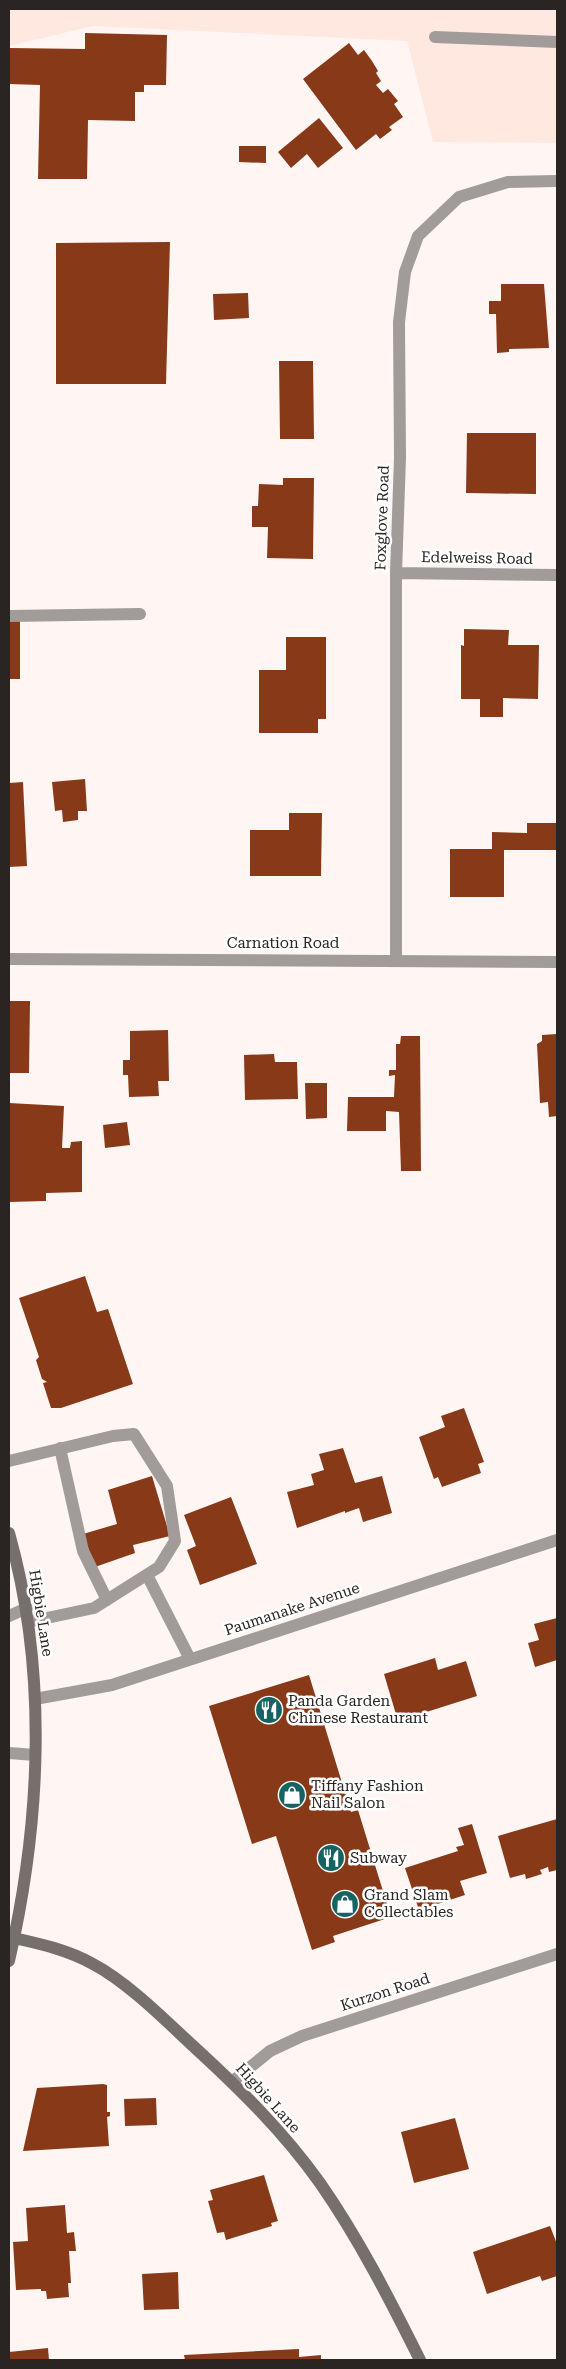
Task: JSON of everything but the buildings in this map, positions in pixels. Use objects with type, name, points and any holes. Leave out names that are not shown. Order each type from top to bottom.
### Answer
[{"type":"street","points":[[435,37],[557,42]]},
{"type":"street","name":"Foxglove Road","points":[[396,960],[396,573],[400,458],[399,322],[405,272],[418,236],[459,198],[508,182],[557,181]]},
{"type":"street","name":"Edelweiss Road","points":[[396,573],[557,575]]},
{"type":"street","points":[[9,616],[140,614]]},
{"type":"street","name":"Carnation Road","points":[[9,959],[557,962]]},
{"type":"street","points":[[9,1461],[114,1436],[134,1434],[167,1486],[175,1541],[159,1567],[94,1608],[28,1622]]},
{"type":"street","points":[[60,1448],[83,1551],[108,1600]]},
{"type":"street","name":"Higbie Lane","points":[[9,1533],[26,1608],[35,1699],[35,1755],[25,1885],[9,1961]]},
{"type":"street","name":"Paumanake Avenue","points":[[35,1699],[112,1684],[557,1540]]},
{"type":"street","points":[[147,1575],[190,1659]]},
{"type":"street","points":[[9,1616],[26,1608]]},
{"type":"street","points":[[9,1753],[35,1755]]},
{"type":"street","name":"Higbie Lane","points":[[14,1938],[64,1951],[95,1964],[147,2004],[233,2081],[269,2120],[320,2183],[364,2255],[420,2360]]},
{"type":"street","name":"Kurzon Road","points":[[233,2081],[255,2061],[270,2051],[302,2036],[557,1954]]},
{"type":"shaded area","points":[[9,9],[557,9],[557,143],[433,142],[407,41],[93,26],[9,46]]},
{"type":"place","name":"Panda Garden Chinese Restaurant","points":[[269,1710]]},
{"type":"place","name":"Tiffany Fashion Nail Salon","points":[[292,1795]]},
{"type":"place","name":"Subway","points":[[331,1858]]},
{"type":"place","name":"Grand Slam Collectables","points":[[345,1904]]}]
